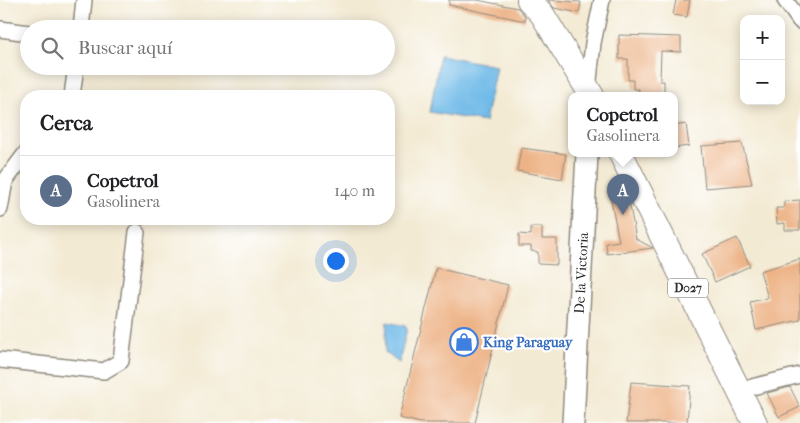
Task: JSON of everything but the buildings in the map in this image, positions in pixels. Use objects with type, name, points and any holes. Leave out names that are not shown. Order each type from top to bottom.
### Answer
[{"type":"main road","points":[[529,0],[542,14],[589,92]]},
{"type":"main road","name":"De la Victoria","points":[[573,423],[587,157]]},
{"type":"main road","name":"D027","points":[[623,157],[755,423]]},
{"type":"street","points":[[82,20],[84,0]]},
{"type":"street","points":[[590,92],[592,43],[602,0]]},
{"type":"street","points":[[785,0],[800,21]]},
{"type":"street","points":[[0,29],[20,32]]},
{"type":"street","points":[[73,90],[75,75]]},
{"type":"street","points":[[0,209],[5,181],[20,161]]},
{"type":"street","points":[[0,360],[104,371],[121,361],[137,232]]},
{"type":"street","points":[[740,390],[800,375]]},
{"type":"water","points":[[440,55],[496,66],[485,122],[430,112]]},
{"type":"water","points":[[387,322],[407,328],[399,363],[385,352]]},
{"type":"place","name":"Copetrol","points":[[623,215]]},
{"type":"place","name":"King Paraguay","points":[[464,342]]}]
